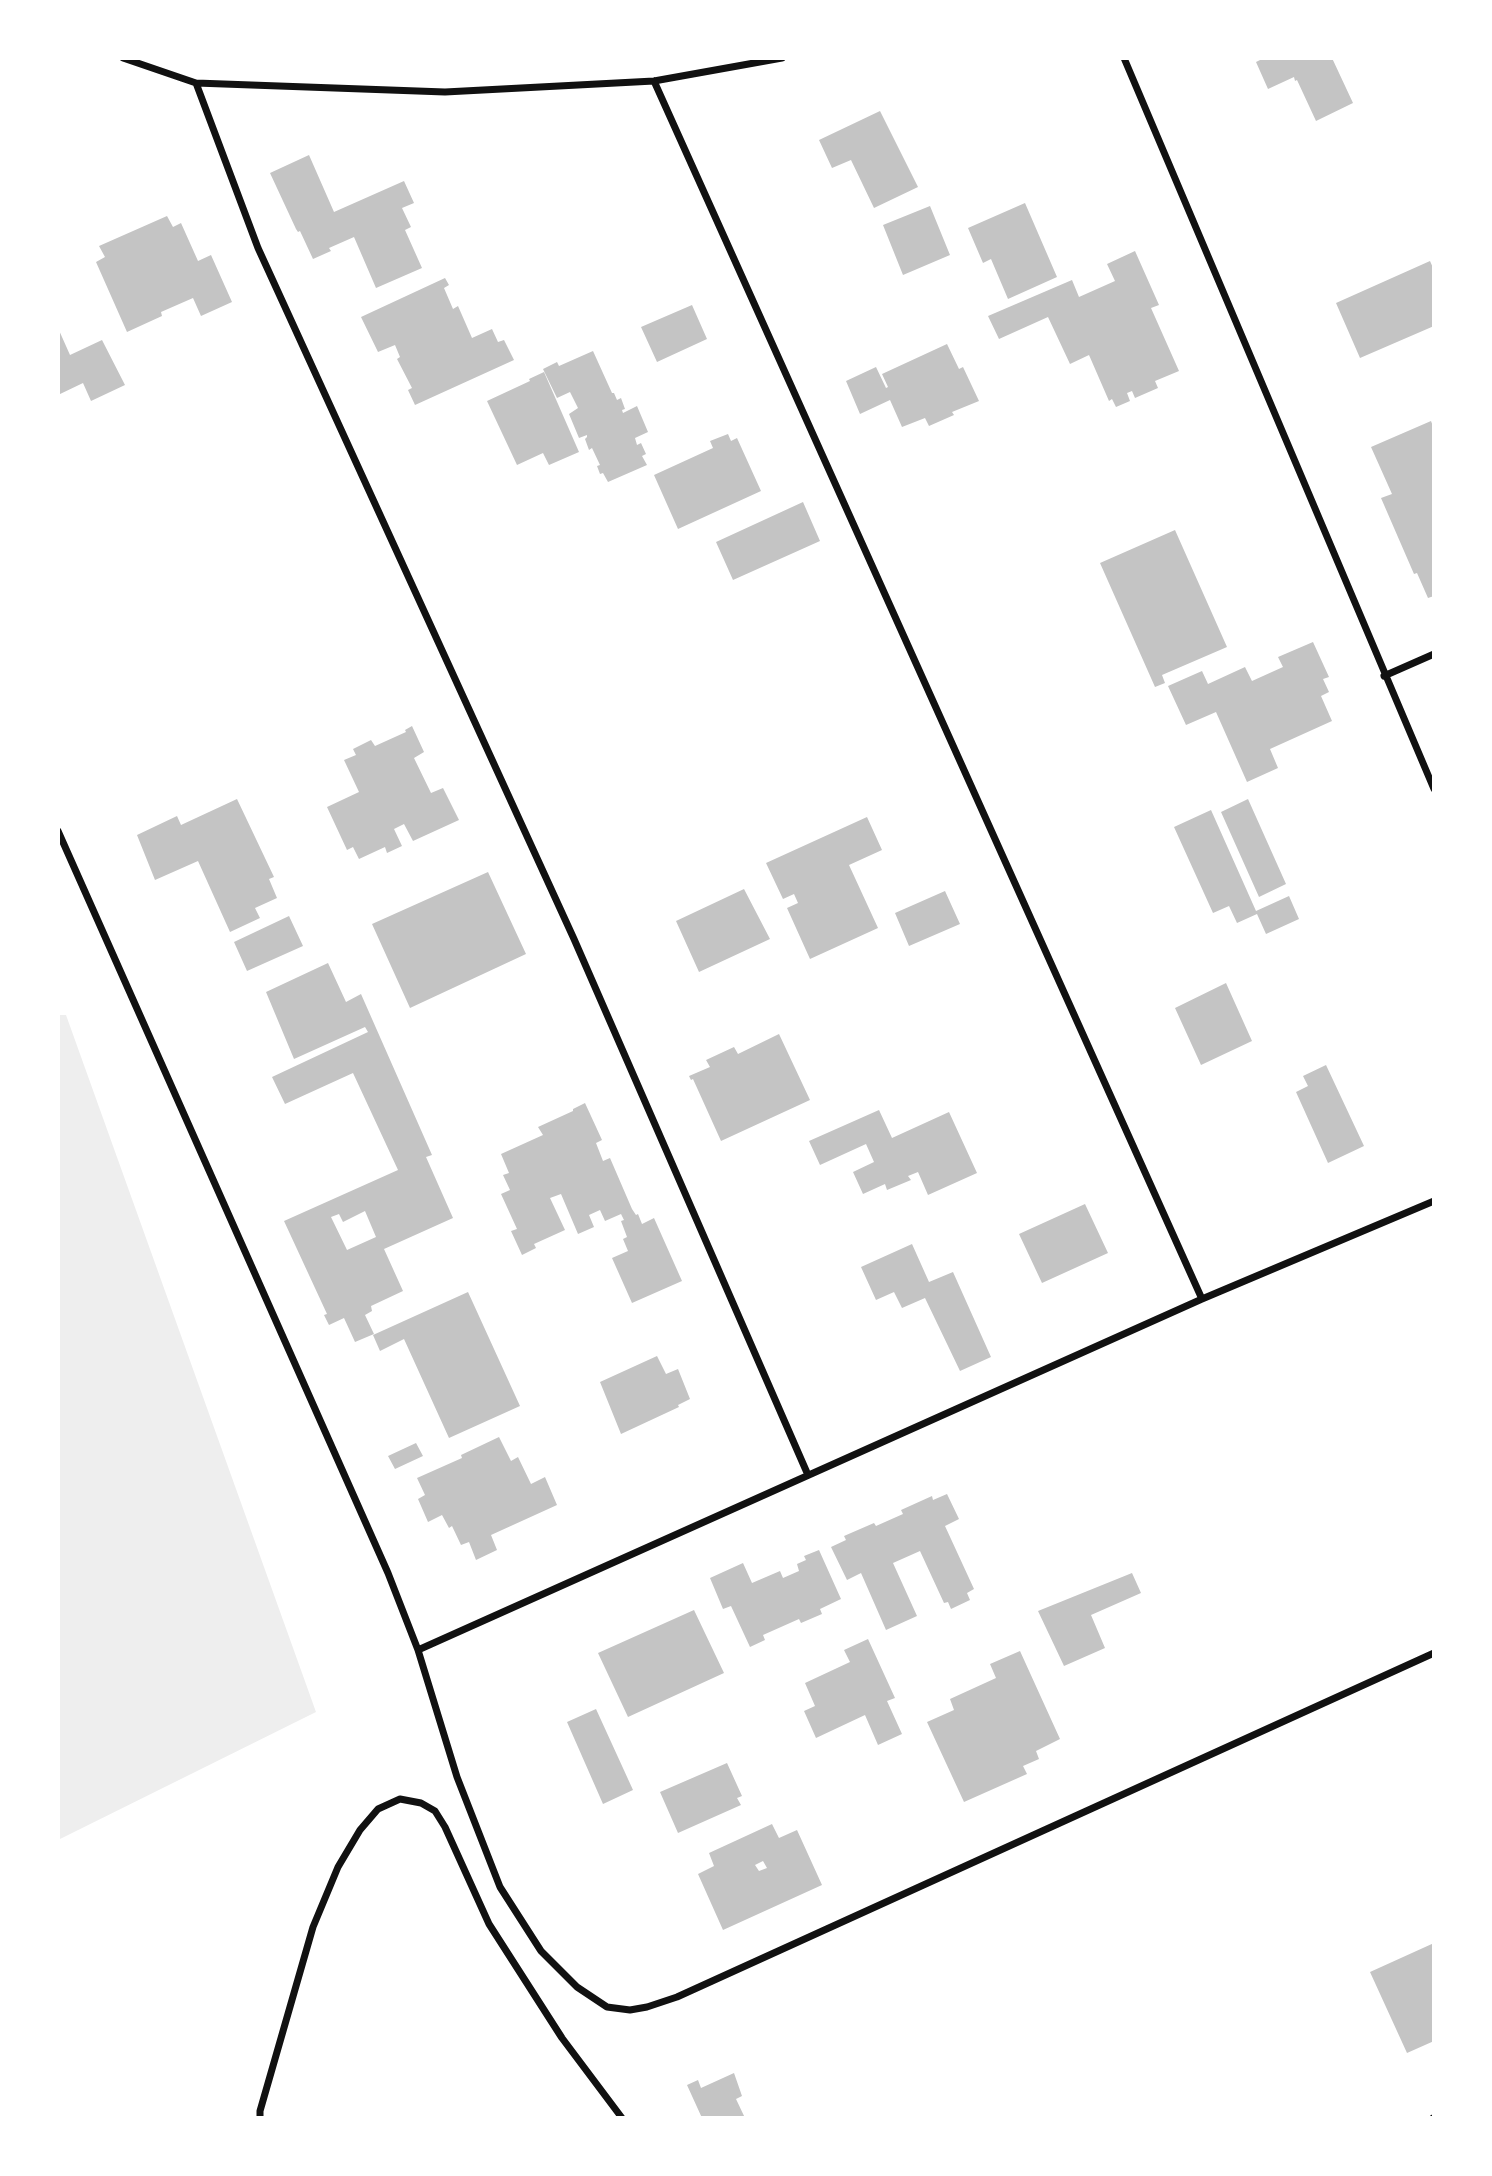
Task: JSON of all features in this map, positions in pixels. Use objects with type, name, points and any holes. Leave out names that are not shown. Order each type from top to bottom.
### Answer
[{"type":"street","points":[[123,58],[196,83],[445,92],[654,81],[782,58]]},
{"type":"street","points":[[1124,58],[1434,789]]},
{"type":"street","points":[[654,81],[1202,1299]]},
{"type":"street","points":[[196,83],[258,248],[574,939],[808,1475]]},
{"type":"street","points":[[1384,676],[1434,654]]},
{"type":"street","points":[[58,831],[388,1573],[418,1650],[457,1777],[500,1887],[541,1951],[577,1987],[607,2007],[630,2010],[677,1997],[1434,1653]]},
{"type":"street","points":[[418,1650],[1202,1299],[1434,1200]]},
{"type":"street","points":[[260,2118],[313,1927],[338,1867],[360,1830],[378,1810],[400,1799],[421,1803],[435,1811],[445,1827],[489,1924],[562,2038],[622,2118]]},
{"type":"shaded area","points":[[58,1015],[66,1015],[316,1712],[58,1840]]},
{"type":"building","points":[[1264,58],[1332,58],[1353,103],[1316,121],[1294,77],[1268,89],[1256,62]]},
{"type":"building","points":[[880,111],[918,187],[874,208],[851,160],[832,168],[819,140]]},
{"type":"building","points":[[309,155],[334,212],[404,181],[414,203],[402,208],[411,227],[405,230],[422,268],[376,288],[354,237],[329,248],[331,251],[313,259],[270,173]]},
{"type":"building","points":[[1025,203],[1057,277],[1008,299],[991,259],[983,263],[968,228]]},
{"type":"building","points":[[930,206],[950,255],[903,275],[883,225]]},
{"type":"building","points":[[167,216],[173,227],[181,223],[198,261],[211,255],[232,302],[201,316],[193,298],[161,312],[162,316],[127,332],[96,262],[105,257],[99,246]]},
{"type":"building","points":[[1135,251],[1159,305],[1151,308],[1179,371],[1155,381],[1158,388],[1135,398],[1132,391],[1127,393],[1130,401],[1116,407],[1112,399],[1109,401],[1089,355],[1070,364],[1048,317],[999,339],[988,316],[1072,280],[1079,297],[1115,281],[1107,264]]},
{"type":"building","points":[[1430,261],[1434,270],[1434,326],[1360,358],[1336,303]]},
{"type":"building","points":[[445,278],[449,285],[444,288],[453,309],[458,306],[472,338],[492,329],[498,342],[504,340],[514,360],[415,405],[408,390],[412,388],[397,359],[400,357],[395,345],[378,352],[361,317]]},
{"type":"building","points":[[692,305],[707,339],[657,362],[641,327]]},
{"type":"building","points":[[58,328],[70,355],[102,340],[125,385],[91,401],[83,383],[58,395]]},
{"type":"building","points":[[947,344],[959,369],[963,367],[979,401],[952,412],[954,415],[929,426],[925,418],[902,427],[890,400],[860,414],[846,381],[876,367],[886,388],[888,387],[882,374]]},
{"type":"building","points":[[593,351],[612,393],[617,400],[621,398],[625,409],[622,410],[623,413],[637,406],[648,432],[635,438],[637,445],[641,443],[646,454],[642,456],[647,465],[608,482],[603,473],[600,474],[597,466],[600,465],[592,448],[589,450],[585,439],[587,435],[579,438],[569,414],[578,408],[570,392],[557,398],[543,369],[557,362],[559,366]]},
{"type":"building","points":[[544,372],[579,452],[549,465],[543,453],[517,465],[487,401]]},
{"type":"building","points":[[1431,421],[1434,429],[1434,596],[1428,598],[1417,573],[1414,574],[1381,498],[1392,494],[1371,447]]},
{"type":"building","points":[[728,434],[731,441],[737,438],[761,491],[678,529],[654,475],[713,448],[710,441]]},
{"type":"building","points":[[803,502],[820,541],[733,580],[716,542]]},
{"type":"building","points":[[1175,530],[1227,647],[1162,675],[1165,683],[1155,687],[1100,563]]},
{"type":"building","points":[[1313,642],[1329,677],[1323,679],[1329,692],[1321,696],[1332,721],[1270,749],[1278,768],[1247,782],[1216,712],[1186,725],[1168,686],[1202,671],[1208,684],[1245,667],[1252,681],[1283,667],[1278,657]]},
{"type":"building","points":[[412,726],[424,752],[414,758],[431,793],[443,788],[459,820],[413,841],[404,824],[394,829],[402,846],[387,853],[385,847],[359,859],[353,847],[347,850],[327,807],[359,792],[344,760],[356,755],[353,749],[371,740],[375,746],[406,732],[405,730]]},
{"type":"building","points":[[237,799],[274,877],[269,879],[277,898],[255,908],[260,918],[230,932],[198,861],[155,880],[137,835],[177,816],[181,825]]},
{"type":"building","points":[[1248,799],[1286,884],[1259,897],[1221,812]]},
{"type":"building","points":[[1211,810],[1256,911],[1289,896],[1299,919],[1266,934],[1257,914],[1237,923],[1229,906],[1213,913],[1174,827]]},
{"type":"building","points":[[867,817],[882,850],[849,865],[878,928],[810,959],[787,908],[798,903],[794,894],[783,899],[766,863]]},
{"type":"building","points":[[488,872],[526,954],[410,1008],[372,924]]},
{"type":"building","points":[[744,889],[770,939],[699,972],[676,921]]},
{"type":"building","points":[[945,891],[960,924],[909,946],[895,913]]},
{"type":"building","points":[[289,916],[303,946],[247,971],[234,942]]},
{"type":"building","points":[[328,963],[346,1002],[361,994],[432,1155],[426,1157],[453,1218],[384,1249],[403,1291],[371,1306],[372,1311],[365,1315],[374,1334],[355,1342],[344,1318],[329,1325],[324,1315],[327,1314],[284,1221],[398,1170],[353,1073],[285,1104],[272,1077],[368,1032],[365,1027],[294,1059],[266,992]],"holes":[[[365,1211],[376,1237],[347,1250],[331,1217],[339,1214],[343,1222]]]},
{"type":"building","points":[[1226,983],[1252,1041],[1201,1065],[1175,1008]]},
{"type":"building","points":[[779,1034],[810,1100],[721,1141],[693,1079],[689,1076],[710,1067],[706,1060],[734,1047],[738,1054]]},
{"type":"building","points":[[1326,1065],[1364,1146],[1328,1163],[1296,1092],[1308,1086],[1303,1076]]},
{"type":"building","points":[[585,1103],[602,1140],[596,1143],[603,1161],[610,1158],[632,1209],[638,1214],[642,1224],[654,1218],[682,1281],[632,1303],[612,1258],[628,1251],[623,1239],[627,1237],[621,1214],[605,1221],[600,1210],[589,1215],[594,1227],[578,1234],[561,1194],[550,1198],[565,1230],[534,1244],[536,1248],[522,1255],[511,1231],[517,1229],[501,1194],[510,1190],[503,1175],[509,1173],[501,1154],[543,1135],[538,1127]]},
{"type":"building","points":[[879,1110],[892,1138],[949,1112],[977,1173],[928,1195],[918,1172],[908,1176],[911,1180],[887,1190],[885,1184],[863,1194],[853,1172],[874,1162],[866,1144],[820,1165],[809,1141]]},
{"type":"building","points":[[1085,1204],[1108,1253],[1042,1283],[1019,1234]]},
{"type":"building","points":[[912,1244],[929,1282],[953,1272],[991,1357],[960,1371],[925,1298],[902,1308],[894,1292],[876,1300],[861,1267]]},
{"type":"building","points":[[468,1292],[520,1406],[449,1438],[404,1339],[380,1351],[373,1335]]},
{"type":"building","points":[[657,1356],[666,1374],[678,1369],[690,1399],[678,1405],[679,1407],[621,1434],[600,1382]]},
{"type":"building","points":[[499,1437],[511,1461],[518,1457],[531,1484],[545,1477],[557,1505],[491,1535],[497,1550],[476,1560],[469,1542],[461,1545],[452,1526],[449,1528],[442,1515],[428,1522],[418,1499],[425,1495],[417,1478],[462,1458],[461,1455]]},
{"type":"building","points":[[416,1443],[423,1456],[395,1469],[388,1456]]},
{"type":"building","points":[[947,1494],[959,1519],[945,1526],[974,1589],[967,1593],[970,1600],[951,1609],[948,1602],[944,1603],[920,1551],[893,1563],[917,1616],[886,1630],[861,1573],[847,1580],[831,1547],[846,1540],[844,1536],[903,1514],[901,1510],[932,1496],[933,1500]]},
{"type":"building","points":[[819,1550],[841,1599],[820,1609],[822,1614],[801,1623],[799,1619],[763,1635],[765,1640],[750,1647],[731,1606],[723,1609],[710,1578],[743,1563],[752,1583],[780,1571],[783,1578],[799,1571],[797,1564],[806,1560],[804,1556]]},
{"type":"building","points":[[1132,1573],[1141,1593],[1091,1615],[1105,1648],[1064,1666],[1038,1611]]},
{"type":"building","points":[[694,1610],[724,1673],[628,1717],[598,1653]]},
{"type":"building","points":[[868,1639],[895,1698],[887,1701],[902,1734],[878,1745],[865,1715],[816,1738],[804,1711],[815,1706],[805,1683],[850,1662],[844,1650]]},
{"type":"building","points":[[1020,1651],[1060,1739],[1036,1751],[1039,1759],[1023,1766],[1027,1774],[964,1802],[927,1722],[954,1710],[950,1699],[996,1678],[990,1664]]},
{"type":"building","points":[[596,1709],[633,1790],[603,1804],[567,1722]]},
{"type":"building","points":[[727,1763],[742,1796],[737,1798],[741,1805],[678,1833],[660,1792]]},
{"type":"building","points":[[772,1824],[779,1838],[797,1830],[822,1885],[723,1930],[698,1874],[714,1866],[709,1853]],"holes":[[[763,1861],[767,1868],[759,1871],[755,1865]]]},
{"type":"building","points":[[1434,1943],[1434,2041],[1407,2053],[1370,1972]]},
{"type":"building","points":[[734,2073],[742,2096],[736,2099],[745,2118],[702,2118],[687,2085],[698,2080],[701,2088]]}]
